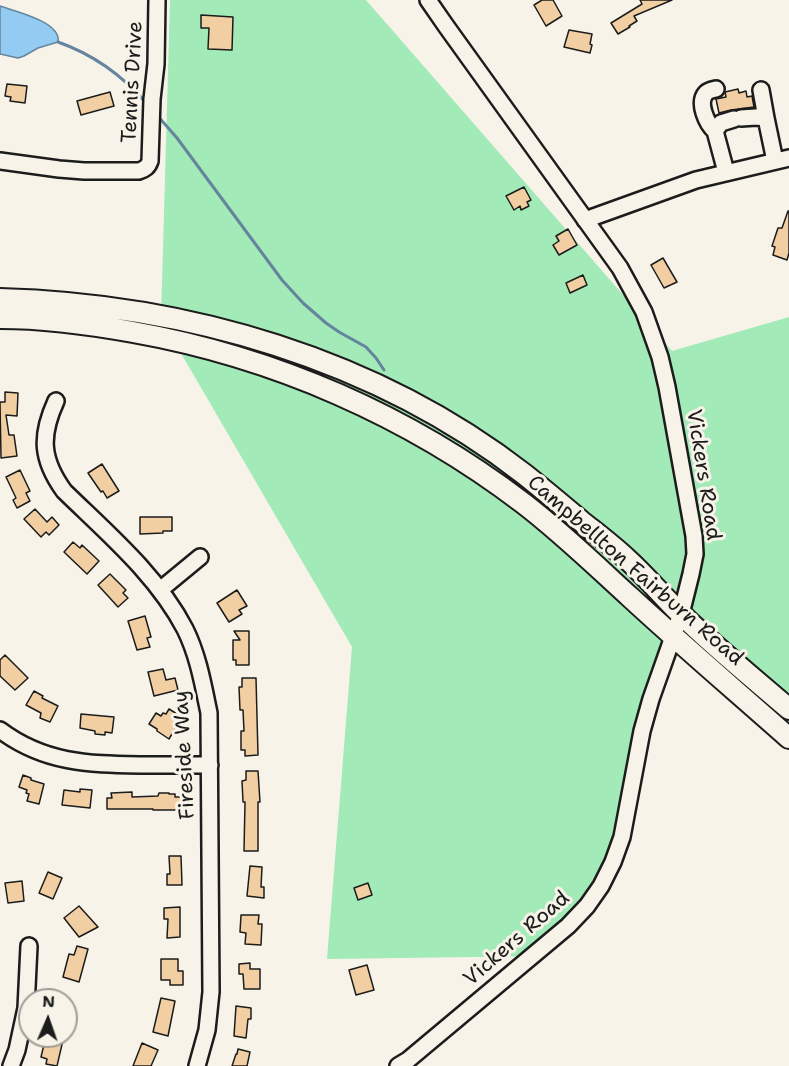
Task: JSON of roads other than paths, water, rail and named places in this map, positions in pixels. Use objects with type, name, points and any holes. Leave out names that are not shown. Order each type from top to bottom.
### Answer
[{"type":"main road","name":"Campbellton Fairburn Road","points":[[0,299],[93,306],[203,325],[291,350],[332,365],[423,408],[460,430],[524,474],[628,560],[681,614],[789,709]]},
{"type":"main road","name":"Campbellton Fairburn Road","points":[[0,318],[83,324],[178,341],[248,360],[317,385],[408,428],[466,463],[524,503],[578,548],[628,596],[789,738]]},
{"type":"street","name":"Tennis Drive","points":[[0,161],[84,171],[139,171],[148,166],[156,64],[157,0]]},
{"type":"street","name":"Vickers Road","points":[[398,1066],[568,926],[587,906],[601,886],[614,862],[622,837],[642,731],[681,614],[695,554],[694,536],[667,387],[660,357],[644,312],[620,268],[428,0]]},
{"type":"street","points":[[716,89],[704,94],[703,100],[707,122],[715,131],[726,172]]},
{"type":"street","points":[[585,220],[696,180],[782,159],[766,118],[761,90]]},
{"type":"street","points":[[715,131],[721,123],[737,119],[766,118]]},
{"type":"street","name":"Fireside Way","points":[[56,401],[48,418],[45,438],[46,458],[54,478],[160,590],[185,630],[201,672],[209,713],[211,992],[207,1030],[197,1066]]},
{"type":"street","points":[[160,590],[200,557]]},
{"type":"street","points":[[0,730],[44,754],[79,763],[210,765]]},
{"type":"street","points":[[11,1066],[17,1050],[26,1008],[29,946]]},
{"type":"water","points":[[0,6],[45,23],[53,29],[58,42],[38,48],[18,58],[0,54]]},
{"type":"waterway","points":[[58,42],[106,66],[146,103]]},
{"type":"waterway","points":[[156,114],[177,138],[282,280],[326,323],[366,347],[384,370]]}]
